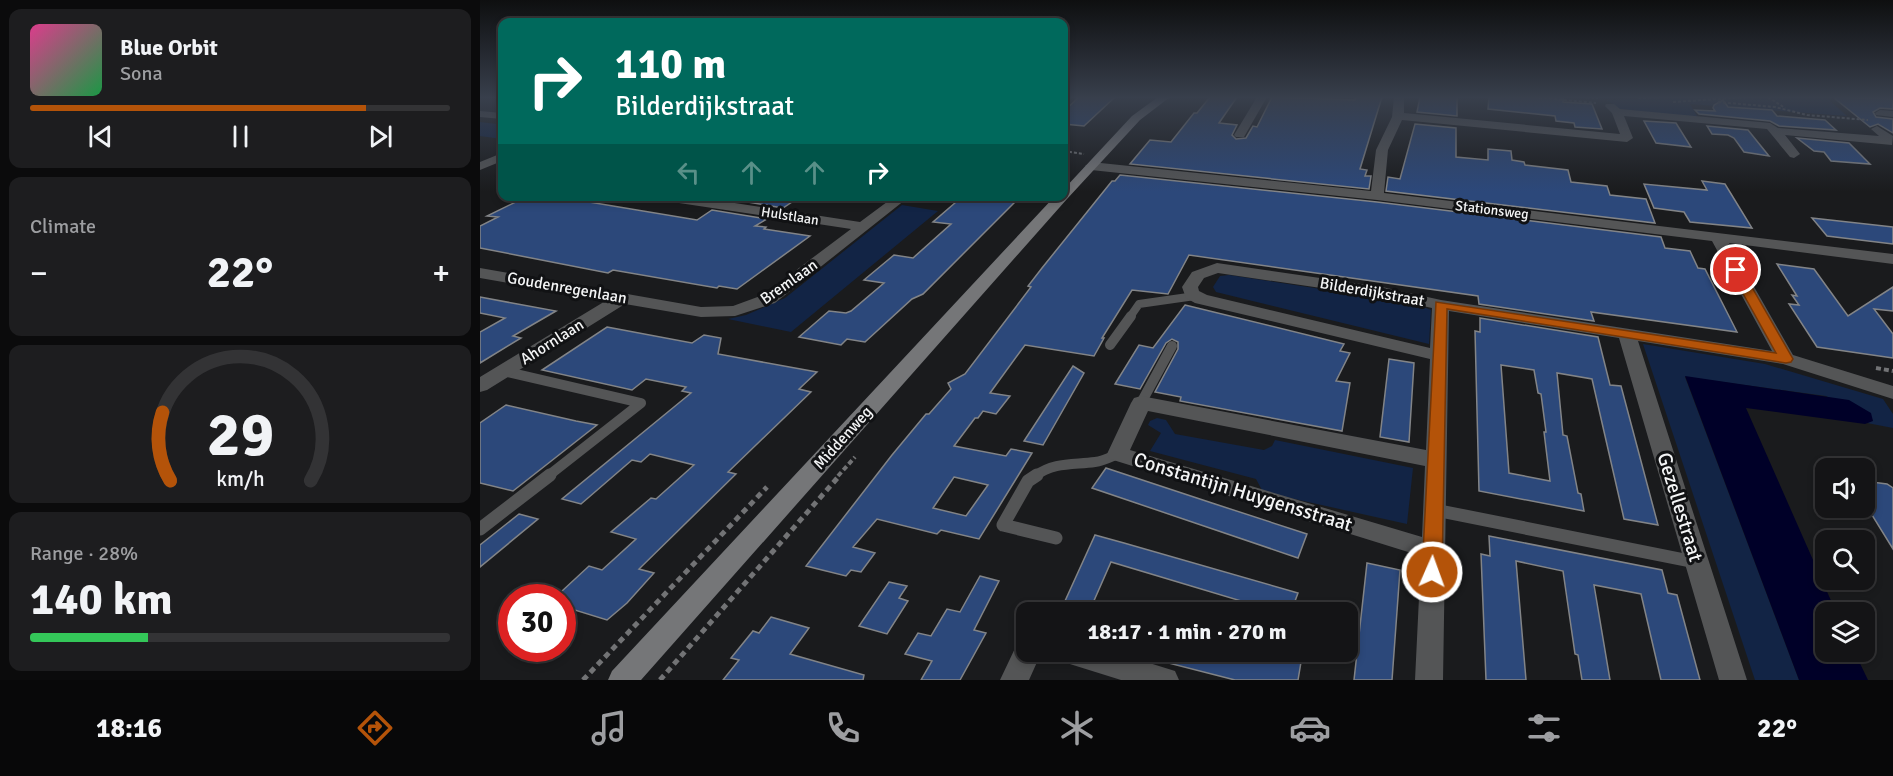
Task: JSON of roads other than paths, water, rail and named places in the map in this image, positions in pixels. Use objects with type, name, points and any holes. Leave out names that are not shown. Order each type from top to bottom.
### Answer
[{"type":"street","name":"Middenweg","points":[[1068,189],[1089,160],[1124,129]]},
{"type":"street","points":[[1240,135],[1244,129]]},
{"type":"street","points":[[1377,196],[1381,178],[1378,169],[1383,146],[1391,129]]},
{"type":"street","points":[[1541,129],[1627,138],[1622,129]]},
{"type":"street","points":[[1773,129],[1794,154]]},
{"type":"street","points":[[1775,131],[1892,141],[1888,129]]},
{"type":"street","points":[[480,166],[498,159]]},
{"type":"street","name":"Stationsweg","points":[[1089,160],[1891,260]]},
{"type":"street","name":"Hulstlaan","points":[[691,201],[863,227]]},
{"type":"street","points":[[717,205],[724,201]]},
{"type":"street","name":"Bremlaan","points":[[654,303],[717,313],[753,306],[769,299],[897,201]]},
{"type":"street","name":"Middenweg","points":[[622,680],[1058,201]]},
{"type":"street","points":[[1718,238],[1786,359]]},
{"type":"street","name":"Bilderdijkstraat","points":[[1195,296],[1190,287],[1193,280],[1217,268],[1370,290],[1441,305],[1786,359],[1893,393]]},
{"type":"street","name":"Goudenregenlaan","points":[[480,273],[654,303]]},
{"type":"street","points":[[1195,296],[1440,356]]},
{"type":"street","name":"Ahornlaan","points":[[480,386],[624,297]]},
{"type":"street","points":[[1429,680],[1441,305]]},
{"type":"street","name":"Gezellestraat","points":[[1627,334],[1733,680]]},
{"type":"street","points":[[1141,403],[1436,460]]},
{"type":"street","name":"Constantijn Huygensstraat","points":[[1141,403],[1118,454],[1433,550]]},
{"type":"street","points":[[1014,680],[1023,662]]},
{"type":"street","points":[[1104,662],[1165,680]]},
{"type":"lane","points":[[1110,345],[1139,304],[1195,296]]},
{"type":"lane","points":[[1141,403],[1172,346]]},
{"type":"lane","points":[[480,529],[641,403],[503,371]]},
{"type":"lane","points":[[1056,538],[1003,525],[1028,481],[1043,470],[1062,464],[1097,462],[1118,454]]},
{"type":"lane","points":[[1434,509],[1697,562]]}]
